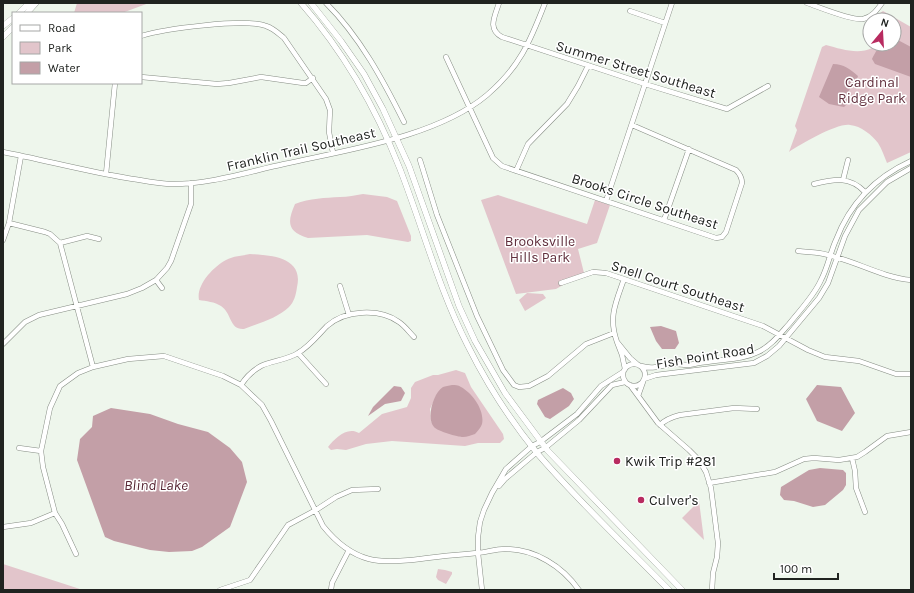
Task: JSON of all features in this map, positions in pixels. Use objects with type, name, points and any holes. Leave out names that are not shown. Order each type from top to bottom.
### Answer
[{"type":"main road","points":[[20,12],[29,3]]},
{"type":"main road","points":[[28,12],[36,3]]},
{"type":"main road","points":[[301,3],[323,29],[346,62],[388,140],[400,169],[450,309],[477,364],[498,398],[537,452],[563,481],[669,590]]},
{"type":"main road","points":[[312,3],[341,40],[364,74],[383,109],[409,166],[459,306],[476,341],[505,393],[544,448],[682,590]]},
{"type":"main road","points":[[3,26],[12,19]]},
{"type":"main road","points":[[3,36],[12,28]]},
{"type":"street","points":[[326,3],[350,31],[372,62],[404,122]]},
{"type":"street","name":"Summer Street Southeast","points":[[499,3],[493,22],[495,32],[502,37],[645,84],[727,109],[768,86]]},
{"type":"street","name":"Franklin Trail Southeast","points":[[3,152],[106,174],[160,183],[191,183],[397,138],[422,130],[469,107],[486,96],[518,63],[528,46],[545,3]]},
{"type":"street","points":[[606,201],[672,3]]},
{"type":"street","points":[[807,3],[850,17],[863,19],[875,13],[882,3]]},
{"type":"street","points":[[630,11],[665,23]]},
{"type":"street","points":[[142,36],[154,32],[220,25],[252,24],[265,26],[275,30],[284,38],[326,98],[330,110],[329,132],[333,153]]},
{"type":"street","name":"Brooks Circle Southeast","points":[[446,57],[493,158],[502,166],[716,238],[722,237],[726,232],[742,183],[740,174],[736,170],[632,125]]},
{"type":"street","points":[[516,171],[528,144],[567,104],[588,66]]},
{"type":"street","points":[[142,77],[217,84],[255,78],[306,83],[313,78]]},
{"type":"street","points":[[106,174],[115,84]]},
{"type":"street","points":[[664,220],[688,149]]},
{"type":"street","points":[[3,240],[9,223],[21,156]]},
{"type":"street","points":[[420,160],[438,215],[477,316],[503,370],[514,385],[524,387],[548,376],[586,344],[600,337],[614,333]]},
{"type":"street","points":[[844,180],[848,160]]},
{"type":"street","name":"Fish Point Road","points":[[639,365],[650,369],[675,364],[689,365],[742,358],[758,352],[766,347],[779,335],[813,294],[827,269],[830,256],[844,220],[853,206],[865,192],[887,174],[911,161]]},
{"type":"street","name":"Fish Point Road","points":[[644,380],[656,375],[754,363],[767,356],[779,346],[819,298],[828,283],[845,236],[859,210],[887,182],[911,168]]},
{"type":"street","points":[[814,184],[830,180],[844,180],[856,183],[865,192]]},
{"type":"street","points":[[3,344],[18,328],[39,315],[127,294],[156,280],[171,261],[191,204],[191,183]]},
{"type":"street","points":[[9,223],[45,232],[50,234],[60,243],[92,367]]},
{"type":"street","points":[[60,243],[87,236],[99,239]]},
{"type":"street","points":[[798,251],[819,253],[837,258],[885,276],[911,280]]},
{"type":"street","name":"Snell Court Southeast","points":[[561,283],[593,272],[600,272],[763,326],[808,350],[825,357],[859,361],[896,374],[911,374]]},
{"type":"street","points":[[624,279],[612,315],[614,333],[622,355],[625,382]]},
{"type":"street","points":[[156,280],[162,288]]},
{"type":"street","points":[[340,286],[349,314]]},
{"type":"street","points":[[241,385],[248,375],[262,366],[278,362],[298,354],[317,339],[328,326],[349,314],[367,312],[384,314],[399,322],[414,337]]},
{"type":"street","points":[[617,342],[630,358],[645,372],[644,380],[638,396]]},
{"type":"street","points":[[298,354],[326,384]]},
{"type":"street","points":[[76,554],[62,524],[55,513],[43,467],[41,451],[50,408],[60,386],[78,373],[92,367],[128,359],[164,356],[223,376],[241,385],[255,398],[267,414],[323,526],[334,539],[349,550],[369,559],[390,561],[505,549],[515,550],[536,555],[560,569],[579,590]]},
{"type":"street","points":[[482,590],[478,553],[480,522],[492,493],[506,469],[532,446],[540,442],[577,414],[601,386],[624,371],[630,364],[639,365]]},
{"type":"street","points":[[492,493],[505,479],[537,452],[579,420],[612,385],[625,382],[636,386],[644,380]]},
{"type":"street","points":[[630,385],[660,425],[699,460],[706,472],[718,543],[712,590]]},
{"type":"street","points":[[660,425],[673,416],[734,408],[757,409]]},
{"type":"street","points":[[709,483],[775,472],[804,459],[814,458],[839,460],[852,458],[866,452],[876,442],[887,436],[911,432]]},
{"type":"street","points":[[19,448],[41,451]]},
{"type":"street","points":[[852,458],[855,471],[856,488],[865,512]]},
{"type":"street","points":[[220,590],[250,580],[288,525],[336,497],[352,490],[378,489]]},
{"type":"street","points":[[3,527],[31,523],[55,513]]},
{"type":"street","points":[[331,590],[332,583],[349,550]]},
{"type":"green space","points":[[77,3],[149,3],[125,12],[74,12]]},
{"type":"green space","name":"Cardinal Ridge Park","points":[[902,22],[911,27],[911,152],[887,163],[882,150],[873,137],[862,129],[850,125],[844,125],[810,139],[789,152],[797,130],[795,126],[822,47],[826,45],[849,51],[902,52]]},
{"type":"green space","points":[[363,194],[387,197],[397,201],[411,236],[411,241],[408,242],[367,235],[308,238],[296,233],[291,226],[290,221],[292,210],[295,204],[312,199],[346,197]]},
{"type":"green space","name":"Brooksville Hills Park","points":[[498,195],[587,224],[595,200],[610,205],[597,243],[578,249],[584,273],[556,289],[516,294],[481,200]]},
{"type":"green space","points":[[250,254],[276,257],[291,264],[296,269],[298,277],[297,290],[292,303],[285,311],[262,322],[244,329],[239,329],[233,324],[225,309],[213,303],[199,300],[199,294],[200,288],[206,277],[221,263],[235,257]]},
{"type":"green space","points":[[527,293],[543,294],[546,298],[525,311],[519,300]]},
{"type":"green space","points":[[456,370],[465,373],[471,387],[503,434],[504,439],[500,443],[478,443],[465,446],[392,441],[366,444],[346,450],[331,450],[328,447],[342,434],[350,431],[359,433],[382,414],[407,407],[411,398],[411,388],[415,382],[433,375]],"holes":[[[436,396],[462,437],[452,434],[431,422],[430,409]]]},
{"type":"green space","points":[[699,501],[704,540],[682,518]]},
{"type":"green space","points":[[3,564],[83,590],[3,590]]},
{"type":"green space","points":[[438,569],[452,572],[446,584],[438,580],[436,577]]},
{"type":"water","points":[[902,42],[911,47],[911,77],[875,64],[872,59],[876,52],[902,52]]},
{"type":"water","points":[[833,64],[847,67],[858,76],[857,80],[849,91],[849,102],[844,107],[829,104],[819,97]]},
{"type":"water","points":[[661,326],[676,331],[679,343],[675,349],[662,349],[656,341],[650,327]]},
{"type":"water","points":[[452,385],[459,386],[469,393],[480,408],[482,413],[482,424],[475,434],[464,437],[448,434],[436,429],[432,423],[431,412],[436,395],[443,387]]},
{"type":"water","points":[[817,385],[841,387],[855,413],[842,431],[817,421],[806,399]]},
{"type":"water","points":[[394,386],[401,387],[405,393],[401,401],[385,404],[368,416],[373,407]]},
{"type":"water","points":[[563,388],[571,393],[574,399],[569,406],[550,419],[545,417],[537,404],[538,400]]},
{"type":"water","name":"Blind Lake","points":[[111,408],[150,414],[178,424],[208,432],[230,448],[242,462],[247,482],[230,527],[202,547],[192,551],[169,552],[150,550],[114,541],[105,537],[77,460],[80,439],[92,427],[93,416]]},
{"type":"water","points":[[820,468],[843,470],[846,473],[846,485],[843,490],[825,505],[813,507],[794,501],[784,500],[780,495],[781,487],[809,470]]},
{"type":"place","name":"Kwik Trip #281","points":[[617,461]]},
{"type":"place","name":"Culver's","points":[[641,500]]}]
